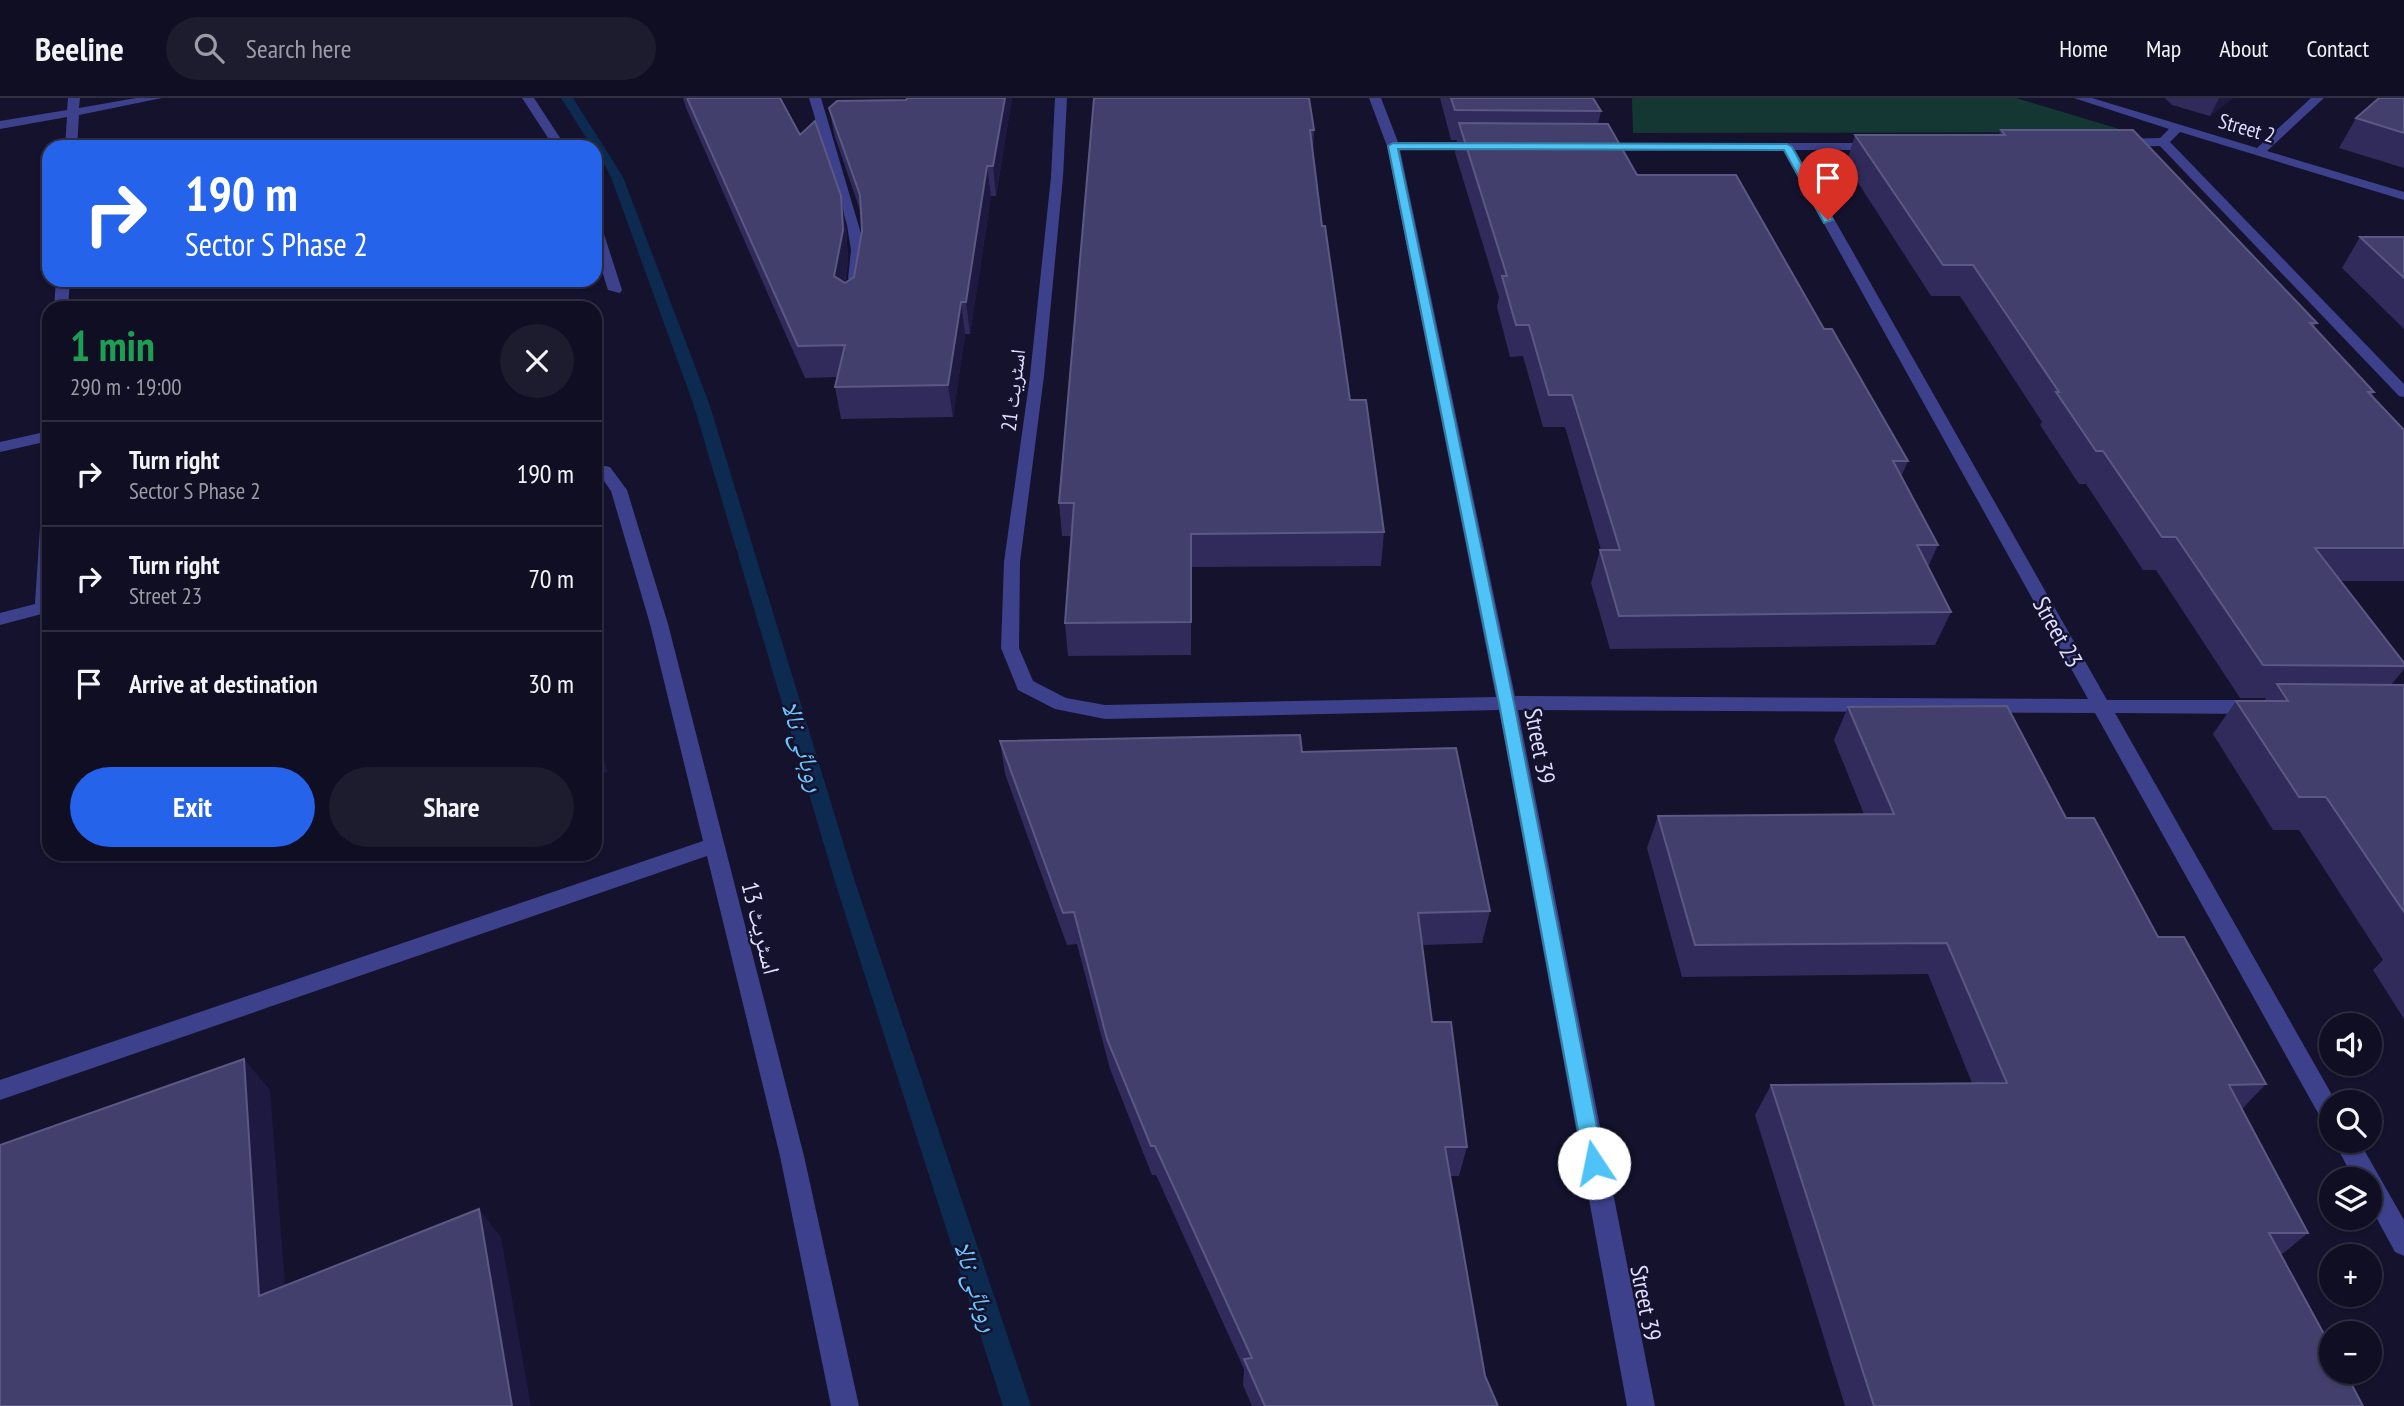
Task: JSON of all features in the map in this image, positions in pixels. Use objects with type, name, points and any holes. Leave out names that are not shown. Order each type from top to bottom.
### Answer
[{"type":"street","points":[[72,140],[74,98]]},
{"type":"street","points":[[0,125],[156,98]]},
{"type":"street","points":[[528,98],[555,140]]},
{"type":"street","points":[[815,98],[836,173],[856,226],[858,261],[852,296]]},
{"type":"street","name":"اسٹریٹ 21","points":[[1061,98],[1057,177],[1037,376],[1012,562],[1010,648],[1025,685],[1062,704],[1105,712],[1507,703]]},
{"type":"street","name":"Street 39","points":[[1375,98],[1393,146],[1507,703],[1641,1406]]},
{"type":"street","name":"Street 2","points":[[2080,98],[2404,196]]},
{"type":"street","points":[[2260,151],[2318,98]]},
{"type":"street","points":[[2107,143],[2163,142],[2177,128]]},
{"type":"street","points":[[2163,142],[2404,393]]},
{"type":"street","points":[[1393,146],[1502,146]]},
{"type":"street","points":[[1583,146],[1884,146]]},
{"type":"street","name":"Street 23","points":[[1787,147],[2319,1094]]},
{"type":"street","points":[[602,250],[615,290]]},
{"type":"street","points":[[0,447],[42,438]]},
{"type":"street","name":"اسٹریٹ 13","points":[[602,473],[619,490],[655,611],[792,1156],[845,1406]]},
{"type":"street","points":[[0,619],[42,608]]},
{"type":"street","points":[[1507,703],[2279,708]]},
{"type":"street","points":[[0,1090],[714,845]]},
{"type":"street","points":[[2382,1206],[2404,1244]]},
{"type":"green space","points":[[1632,98],[2016,98],[2129,132],[1633,133]]},
{"type":"building","points":[[687,98],[780,98],[800,135],[815,121],[841,196],[843,230],[834,276],[845,283],[854,277],[862,231],[860,195],[829,108],[837,101],[1005,98],[993,166],[987,166],[966,302],[961,302],[948,385],[835,387],[845,345],[798,346]]},
{"type":"building","points":[[1094,98],[1309,98],[1314,130],[1310,130],[1322,226],[1325,226],[1350,400],[1366,400],[1384,532],[1191,534],[1191,622],[1065,623],[1074,503],[1059,503]]},
{"type":"building","points":[[1451,98],[1593,98],[1601,111],[1455,110]]},
{"type":"building","points":[[2379,98],[2404,98],[2404,133],[2356,118]]},
{"type":"building","points":[[1459,123],[1608,124],[1637,175],[1736,175],[1824,329],[1832,329],[1908,461],[1893,461],[1938,545],[1917,545],[1951,612],[1619,616],[1600,550],[1620,550],[1572,395],[1549,395],[1529,325],[1516,325],[1502,276],[1507,276]]},
{"type":"building","points":[[2001,130],[2133,130],[2317,323],[2310,323],[2374,392],[2368,392],[2404,430],[2404,548],[2315,548],[2404,666],[2263,665],[2176,537],[2162,537],[2103,451],[2096,451],[1973,265],[1943,265],[1855,135],[2005,135]]},
{"type":"building","points":[[2360,237],[2404,237],[2404,278]]},
{"type":"building","points":[[2277,684],[2404,685],[2404,912],[2326,797],[2299,797],[2236,701],[2288,701]]},
{"type":"building","points":[[2007,706],[2066,818],[2094,818],[2158,937],[2184,937],[2266,1084],[2229,1085],[2308,1233],[2269,1233],[2319,1325],[2319,1384],[2351,1384],[2363,1406],[1874,1406],[1771,1085],[2007,1083],[1947,943],[1695,945],[1658,816],[1894,814],[1848,707]]},
{"type":"building","points":[[1300,735],[1302,752],[1456,748],[1490,911],[1418,913],[1432,1022],[1451,1022],[1467,1147],[1445,1147],[1485,1376],[1498,1406],[1265,1406],[1244,1359],[1252,1358],[1155,1146],[1151,1146],[1107,1039],[1074,912],[1063,913],[1000,741]]},
{"type":"building","points":[[244,1059],[259,1296],[479,1209],[512,1406],[0,1406],[0,1145]]},
{"type":"waterway","name":"روہائی نالا","points":[[567,98],[594,140]]},
{"type":"waterway","name":"روہائی نالا","points":[[602,153],[617,177],[702,406],[846,885],[1017,1406]]},
{"type":"route","points":[[1594,1163],[1507,703],[1393,146],[1787,147],[1828,220]]}]
